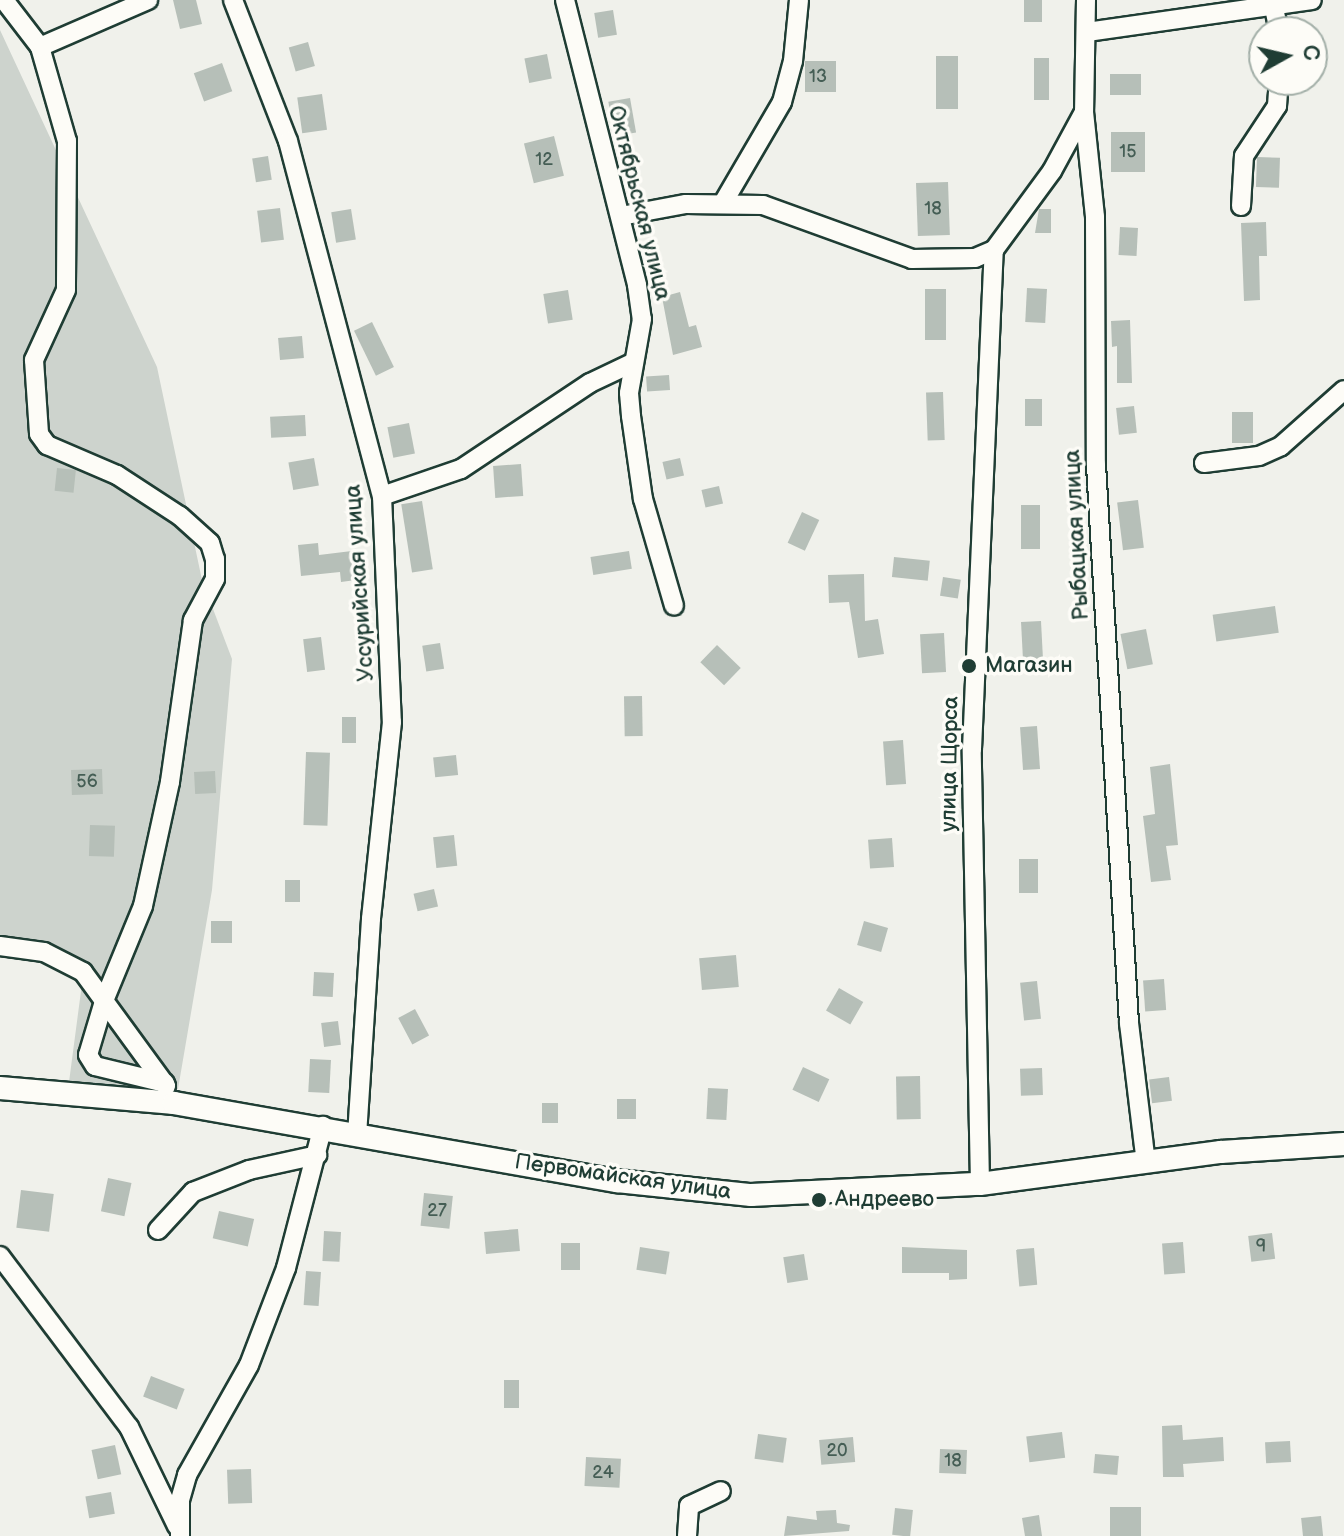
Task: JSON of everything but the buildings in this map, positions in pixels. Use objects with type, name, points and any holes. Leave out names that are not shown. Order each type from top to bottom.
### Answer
[{"type":"main road","name":"Первомайская улица","points":[[0,1088],[170,1093],[357,1134],[686,1190],[791,1194],[980,1184],[1300,1143],[1344,1144]]},
{"type":"street","points":[[4,0],[40,47],[64,121],[68,158],[66,290],[34,360],[39,434],[47,445],[117,475],[180,516],[210,543],[215,559],[215,579],[193,620],[170,782],[143,906],[105,998],[88,1055],[95,1066],[170,1093]]},
{"type":"street","points":[[40,47],[148,0]]},
{"type":"street","name":"Уссурийская улица","points":[[233,0],[288,141],[382,496],[392,722],[371,919],[357,1134]]},
{"type":"street","name":"Октябрьская улица","points":[[565,0],[621,216],[642,319],[629,393],[643,499],[674,606]]},
{"type":"street","points":[[723,203],[782,102],[793,61],[799,0]]},
{"type":"street","name":"Рыбацкая улица","points":[[1086,0],[1084,112],[1095,217],[1099,512],[1129,1023],[1146,1163]]},
{"type":"street","points":[[1087,32],[1274,8],[1312,0]]},
{"type":"street","points":[[1274,8],[1276,16]]},
{"type":"street","points":[[1241,206],[1244,156],[1277,106],[1278,96]]},
{"type":"street","points":[[621,216],[723,203],[763,205],[802,215],[912,259],[960,260],[994,250],[1052,171],[1084,112]]},
{"type":"street","name":"улица Щорса","points":[[980,1184],[972,749],[994,250]]},
{"type":"street","points":[[382,496],[461,469],[590,383],[632,363]]},
{"type":"street","points":[[1204,463],[1259,456],[1281,446],[1344,390]]},
{"type":"street","points":[[0,946],[69,961],[105,998],[170,1093]]},
{"type":"street","points":[[179,1532],[187,1475],[249,1365],[286,1268],[323,1126]]},
{"type":"street","points":[[158,1230],[193,1192],[249,1170],[317,1155]]},
{"type":"street","points":[[0,1256],[129,1427],[179,1532]]},
{"type":"street","points":[[687,1536],[689,1506],[721,1491]]},
{"type":"shaded area","points":[[0,30],[157,367],[202,580],[232,659],[212,890],[178,1089],[69,1082],[83,976],[0,940]]},
{"type":"place","name":"Магазин","points":[[969,666]]},
{"type":"place","name":"Андреево","points":[[819,1200]]}]
